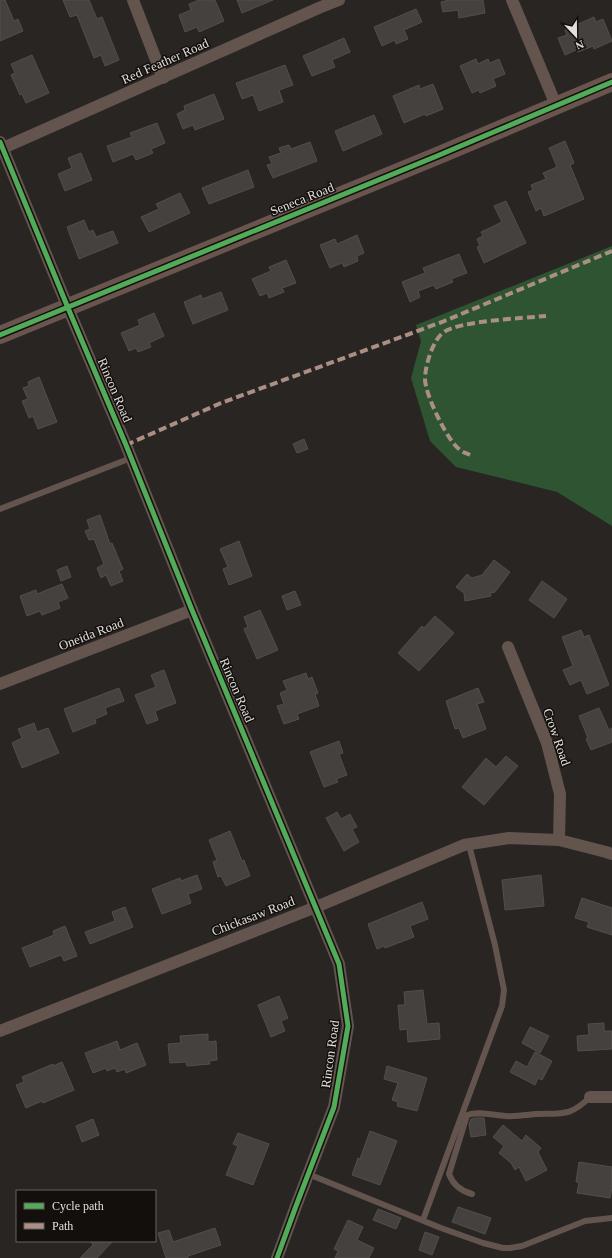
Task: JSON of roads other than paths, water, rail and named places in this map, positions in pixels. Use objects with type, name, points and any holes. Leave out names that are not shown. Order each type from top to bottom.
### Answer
[{"type":"street","points":[[133,0],[163,78]]},
{"type":"street","name":"Red Feather Road","points":[[1,145],[163,78],[319,4],[339,0]]},
{"type":"street","points":[[512,0],[556,105]]},
{"type":"street","name":"Seneca Road","points":[[0,335],[444,153],[612,82]]},
{"type":"street","name":"Rincon Road","points":[[1,145],[339,964],[348,1026],[334,1107],[277,1258]]},
{"type":"street","name":"Oneida Road","points":[[0,684],[192,610]]},
{"type":"street","name":"Crow Road","points":[[508,647],[547,743],[560,794],[559,840]]},
{"type":"street","name":"Chickasaw Road","points":[[0,1031],[316,907],[464,845],[509,838],[559,840],[612,854]]},
{"type":"street","points":[[590,1097],[612,1097]]},
{"type":"lane","points":[[0,509],[131,458]]},
{"type":"lane","points":[[423,1220],[504,997],[495,945],[469,845]]},
{"type":"lane","points":[[472,1194],[457,1187],[449,1174],[467,1116],[479,1113],[509,1116],[560,1114],[578,1109],[590,1097]]},
{"type":"lane","points":[[308,1174],[483,1243],[510,1248],[522,1246],[585,1221],[612,1218]]}]
